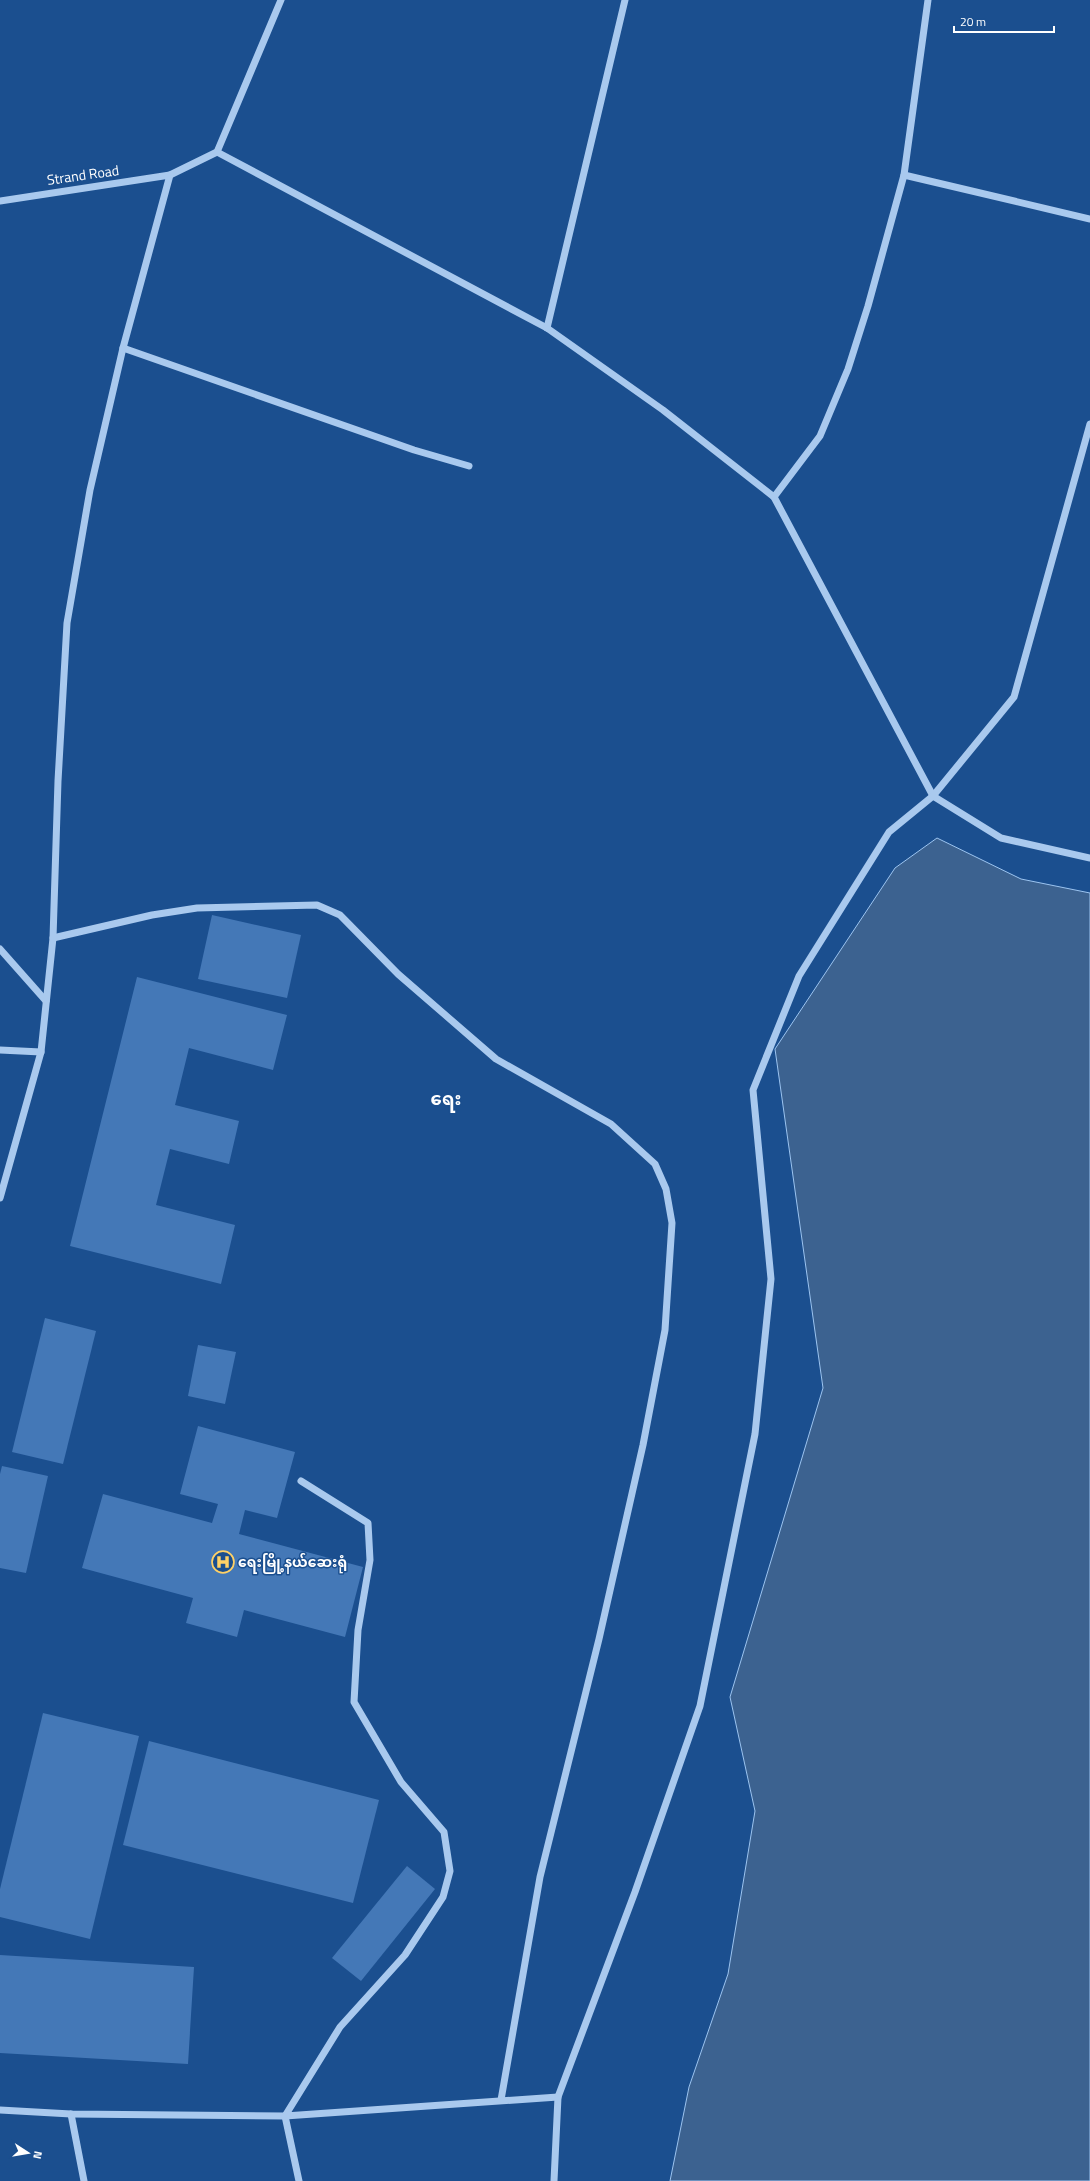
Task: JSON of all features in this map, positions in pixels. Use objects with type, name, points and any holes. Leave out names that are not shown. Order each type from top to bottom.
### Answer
[{"type":"street","points":[[281,0],[217,152],[547,328],[663,410],[774,497],[933,796],[1002,838],[1090,858]]},
{"type":"street","points":[[547,328],[625,0]]},
{"type":"street","points":[[774,497],[820,436],[848,369],[868,306],[904,175],[928,0]]},
{"type":"street","name":"Strand Road","points":[[0,201],[170,175],[217,152]]},
{"type":"street","points":[[0,1198],[41,1052],[53,938],[58,781],[67,623],[90,490],[123,348],[170,175]]},
{"type":"street","points":[[904,175],[1090,220]]},
{"type":"street","points":[[123,348],[414,450],[469,466]]},
{"type":"street","points":[[554,2181],[558,2097],[635,1892],[700,1706],[756,1434],[771,1279],[753,1090],[799,976],[889,832],[933,796],[1014,697],[1090,424]]},
{"type":"street","points":[[53,938],[152,915],[197,908],[317,905],[340,915],[398,974],[496,1059],[611,1124],[655,1164],[666,1189],[672,1223],[665,1330],[643,1445],[599,1639],[540,1877],[501,2100]]},
{"type":"street","points":[[0,949],[46,1001]]},
{"type":"street","points":[[0,1050],[41,1052]]},
{"type":"street","points":[[299,2181],[285,2116],[340,2027],[406,1955],[443,1897],[450,1871],[444,1832],[401,1782],[354,1702],[358,1630],[370,1560],[368,1523],[301,1481]]},
{"type":"street","points":[[0,2110],[71,2114],[285,2116],[558,2097]]},
{"type":"street","points":[[71,2114],[84,2181]]},
{"type":"water","points":[[937,838],[1021,879],[1090,893],[1090,2181],[670,2181],[689,2087],[728,1974],[755,1811],[730,1697],[823,1388],[775,1049],[895,868]]},
{"type":"building","points":[[212,915],[301,935],[287,998],[198,979]]},
{"type":"building","points":[[137,977],[287,1015],[273,1070],[189,1048],[175,1105],[239,1121],[229,1164],[170,1149],[156,1205],[235,1225],[221,1284],[70,1246]]},
{"type":"building","points":[[45,1318],[96,1331],[63,1464],[12,1452]]},
{"type":"building","points":[[198,1345],[236,1352],[225,1404],[188,1396]]},
{"type":"building","points":[[198,1426],[295,1452],[277,1518],[245,1510],[239,1534],[363,1567],[345,1637],[244,1610],[237,1637],[186,1623],[193,1598],[82,1568],[103,1494],[212,1523],[218,1504],[180,1494]]},
{"type":"building","points":[[2,1466],[48,1476],[26,1573],[0,1568],[0,1474]]},
{"type":"building","points":[[43,1713],[139,1736],[90,1939],[0,1917],[0,1889]]},
{"type":"building","points":[[149,1741],[379,1800],[353,1903],[123,1845]]},
{"type":"building","points":[[407,1866],[435,1889],[361,1981],[332,1958]]},
{"type":"building","points":[[0,1955],[194,1967],[188,2064],[0,2053]]},
{"type":"place","name":"ရေးမြို့နယ်ဆေးရုံ","points":[[223,1562]]},
{"type":"district","name":"ရေး","points":[[446,1099]]}]
